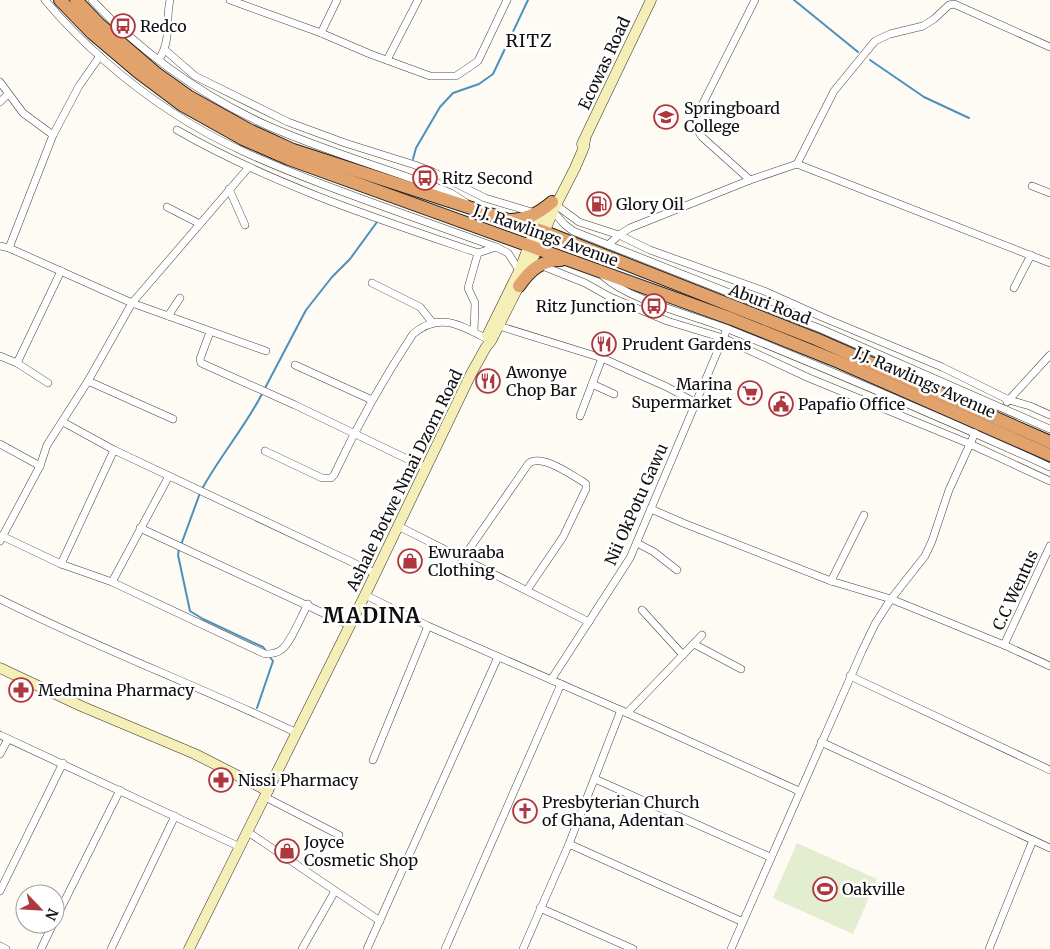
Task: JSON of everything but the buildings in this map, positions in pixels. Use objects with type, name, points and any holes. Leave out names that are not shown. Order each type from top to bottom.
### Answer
[{"type":"highway","name":"J.J. Rawlings Avenue","points":[[60,0],[88,37],[182,105],[243,139],[289,159],[321,177],[479,228],[536,239],[566,260],[732,319],[836,367],[1050,454]]},
{"type":"highway","name":"J.J. Rawlings Avenue","points":[[76,0],[99,24],[145,65],[188,96],[221,108],[248,130],[293,150],[472,209]]},
{"type":"highway","points":[[506,220],[537,214],[555,204]]},
{"type":"highway","name":"Aburi Road","points":[[472,209],[506,220],[536,239],[580,247],[743,304],[816,340],[1050,442]]},
{"type":"highway","points":[[519,286],[528,273],[539,265],[553,260],[566,260]]},
{"type":"main road","name":"Ecowas Road","points":[[536,239],[555,204],[580,146],[585,140],[651,0]]},
{"type":"main road","points":[[488,342],[520,269],[536,239]]},
{"type":"main road","points":[[488,342],[499,326],[519,286],[536,239]]},
{"type":"main road","name":"Ashale Botwe Nmai Dzorn Road","points":[[189,949],[488,342]]},
{"type":"main road","points":[[0,668],[81,706],[195,754],[267,794]]},
{"type":"street","points":[[44,0],[88,37],[100,56],[172,112],[206,132],[239,149],[321,177],[496,247],[508,253],[520,269]]},
{"type":"street","points":[[92,0],[117,26],[221,108]]},
{"type":"street","points":[[159,60],[165,50],[167,41],[170,0]]},
{"type":"street","points":[[322,33],[337,0]]},
{"type":"street","points":[[387,60],[418,0]]},
{"type":"street","points":[[233,1],[322,33],[430,76],[456,76],[478,62],[507,0]]},
{"type":"street","points":[[750,180],[702,137],[697,130],[696,117],[755,0]]},
{"type":"street","points":[[797,164],[834,91],[875,41],[890,34],[923,26],[948,6],[954,4],[1050,48]]},
{"type":"street","points":[[165,50],[195,76],[288,122],[345,143],[415,165],[484,198],[537,214]]},
{"type":"street","points":[[9,248],[53,135],[79,86],[100,56]]},
{"type":"street","points":[[0,82],[23,113],[53,135]]},
{"type":"street","points":[[0,102],[8,94]]},
{"type":"street","points":[[177,130],[216,152],[325,199],[478,253],[496,247]]},
{"type":"street","points":[[608,245],[630,228],[750,180],[797,164],[1050,263]]},
{"type":"street","points":[[249,167],[132,302],[88,381],[47,445],[40,466],[1,539],[61,564],[112,582],[265,654],[273,654],[287,644],[308,604]]},
{"type":"street","points":[[1032,186],[1050,193]]},
{"type":"street","points":[[229,189],[245,225]]},
{"type":"street","points":[[555,204],[573,219],[619,235],[650,250],[764,291],[962,376],[1009,400],[1030,406],[1050,415]]},
{"type":"street","points":[[555,204],[564,224],[572,231],[743,304],[820,329],[1050,430]]},
{"type":"street","points":[[167,207],[200,224]]},
{"type":"street","points":[[0,246],[9,248],[132,302],[266,351]]},
{"type":"street","points":[[474,332],[475,303],[468,288],[478,253]]},
{"type":"street","points":[[1014,288],[1030,255]]},
{"type":"street","points":[[539,265],[585,283],[610,297],[659,318],[723,338],[809,378],[970,444],[1050,481]]},
{"type":"street","points":[[17,363],[61,271]]},
{"type":"street","points":[[599,272],[617,287],[646,300],[836,367],[1050,467]]},
{"type":"street","points":[[372,283],[420,307],[432,322]]},
{"type":"street","points":[[168,316],[180,298]]},
{"type":"street","points":[[265,451],[327,479],[334,475],[372,400],[413,334],[422,326],[432,322],[459,325],[474,332],[488,342]]},
{"type":"street","points":[[499,326],[602,358],[667,387],[696,403]]},
{"type":"street","name":"Nii OkPotu Gawu","points":[[551,680],[616,582],[637,543],[727,329]]},
{"type":"street","points":[[210,332],[200,359],[201,363],[295,404],[426,468]]},
{"type":"street","points":[[1001,408],[1050,355]]},
{"type":"street","points":[[0,356],[17,363],[48,383]]},
{"type":"street","points":[[580,416],[602,358]]},
{"type":"street","points":[[296,365],[372,400]]},
{"type":"street","points":[[88,381],[173,418]]},
{"type":"street","points":[[592,384],[614,394]]},
{"type":"street","points":[[63,422],[114,450],[375,573]]},
{"type":"street","points":[[731,949],[850,676],[891,599],[925,556],[949,490],[974,433]]},
{"type":"street","points":[[0,444],[40,466]]},
{"type":"street","points":[[61,564],[114,450]]},
{"type":"street","points":[[463,558],[529,463],[532,460],[544,461],[582,481],[586,484],[586,489],[563,537],[527,590]]},
{"type":"street","points":[[112,582],[168,476]]},
{"type":"street","points":[[651,509],[831,580],[891,599],[1050,666]]},
{"type":"street","points":[[831,580],[864,515]]},
{"type":"street","points":[[398,526],[589,622]]},
{"type":"street","points":[[140,528],[308,604],[349,625]]},
{"type":"street","points":[[637,543],[654,552],[677,570]]},
{"type":"street","name":"C.C Wentus","points":[[1004,645],[1050,546]]},
{"type":"street","points":[[365,595],[428,626],[800,791]]},
{"type":"street","points":[[0,599],[48,623],[248,710],[296,733]]},
{"type":"street","points":[[642,610],[683,655]]},
{"type":"street","points":[[373,760],[428,626]]},
{"type":"street","points":[[523,949],[624,712],[702,635]]},
{"type":"street","points":[[694,644],[741,669]]},
{"type":"street","points":[[367,949],[498,656]]},
{"type":"street","points":[[850,676],[1050,770]]},
{"type":"street","points":[[445,949],[561,684]]},
{"type":"street","points":[[0,735],[240,847]]},
{"type":"street","points":[[0,754],[8,738]]},
{"type":"street","points":[[821,742],[1050,848]]},
{"type":"street","points":[[0,891],[63,763]]},
{"type":"street","points":[[595,779],[770,857]]},
{"type":"street","points":[[65,900],[120,790]]},
{"type":"street","points":[[267,794],[339,835]]},
{"type":"street","points":[[111,949],[175,816]]},
{"type":"street","points":[[248,832],[380,921]]},
{"type":"street","points":[[989,949],[1033,840]]},
{"type":"street","points":[[569,844],[743,922]]},
{"type":"street","points":[[302,949],[335,891]]},
{"type":"street","points":[[540,908],[633,949]]},
{"type":"street","points":[[40,949],[48,934]]},
{"type":"street","points":[[0,946],[6,949]]},
{"type":"green space","name":"Oakville","points":[[797,843],[877,879],[853,934],[773,898]]},
{"type":"waterway","points":[[413,159],[416,148],[440,107],[453,93],[479,84],[493,74],[528,0]]},
{"type":"waterway","points":[[794,0],[858,52]]},
{"type":"waterway","points":[[870,60],[924,97],[969,118]]},
{"type":"waterway","points":[[264,390],[306,310],[332,277],[350,259],[377,222]]},
{"type":"waterway","points":[[202,489],[262,394]]},
{"type":"waterway","points":[[181,545],[200,493]]},
{"type":"waterway","points":[[179,549],[178,555],[190,611],[263,647],[267,652]]},
{"type":"waterway","points":[[257,708],[273,661],[269,656]]},
{"type":"place","name":"Redco","points":[[123,26]]},
{"type":"place","name":"Springboard College","points":[[666,117]]},
{"type":"place","name":"Ritz Second","points":[[425,178]]},
{"type":"place","name":"Glory Oil","points":[[599,204]]},
{"type":"place","name":"Ritz Junction","points":[[654,306]]},
{"type":"place","name":"Prudent Gardens","points":[[604,344]]},
{"type":"place","name":"Awonye Chop Bar","points":[[488,381]]},
{"type":"place","name":"Marina Supermarket","points":[[750,393]]},
{"type":"place","name":"Papafio Office","points":[[781,404]]},
{"type":"place","name":"Ewuraaba Clothing","points":[[410,561]]},
{"type":"place","name":"Medmina Pharmacy","points":[[21,690]]},
{"type":"place","name":"Nissi Pharmacy","points":[[221,780]]},
{"type":"place","name":"Presbyterian Church of Ghana, Adentan","points":[[525,811]]},
{"type":"place","name":"Joyce Cosmetic Shop","points":[[287,851]]},
{"type":"place","name":"Oakville","points":[[825,889]]},
{"type":"district","name":"RITZ","points":[[529,41]]},
{"type":"district","name":"MADINA","points":[[372,616]]}]
